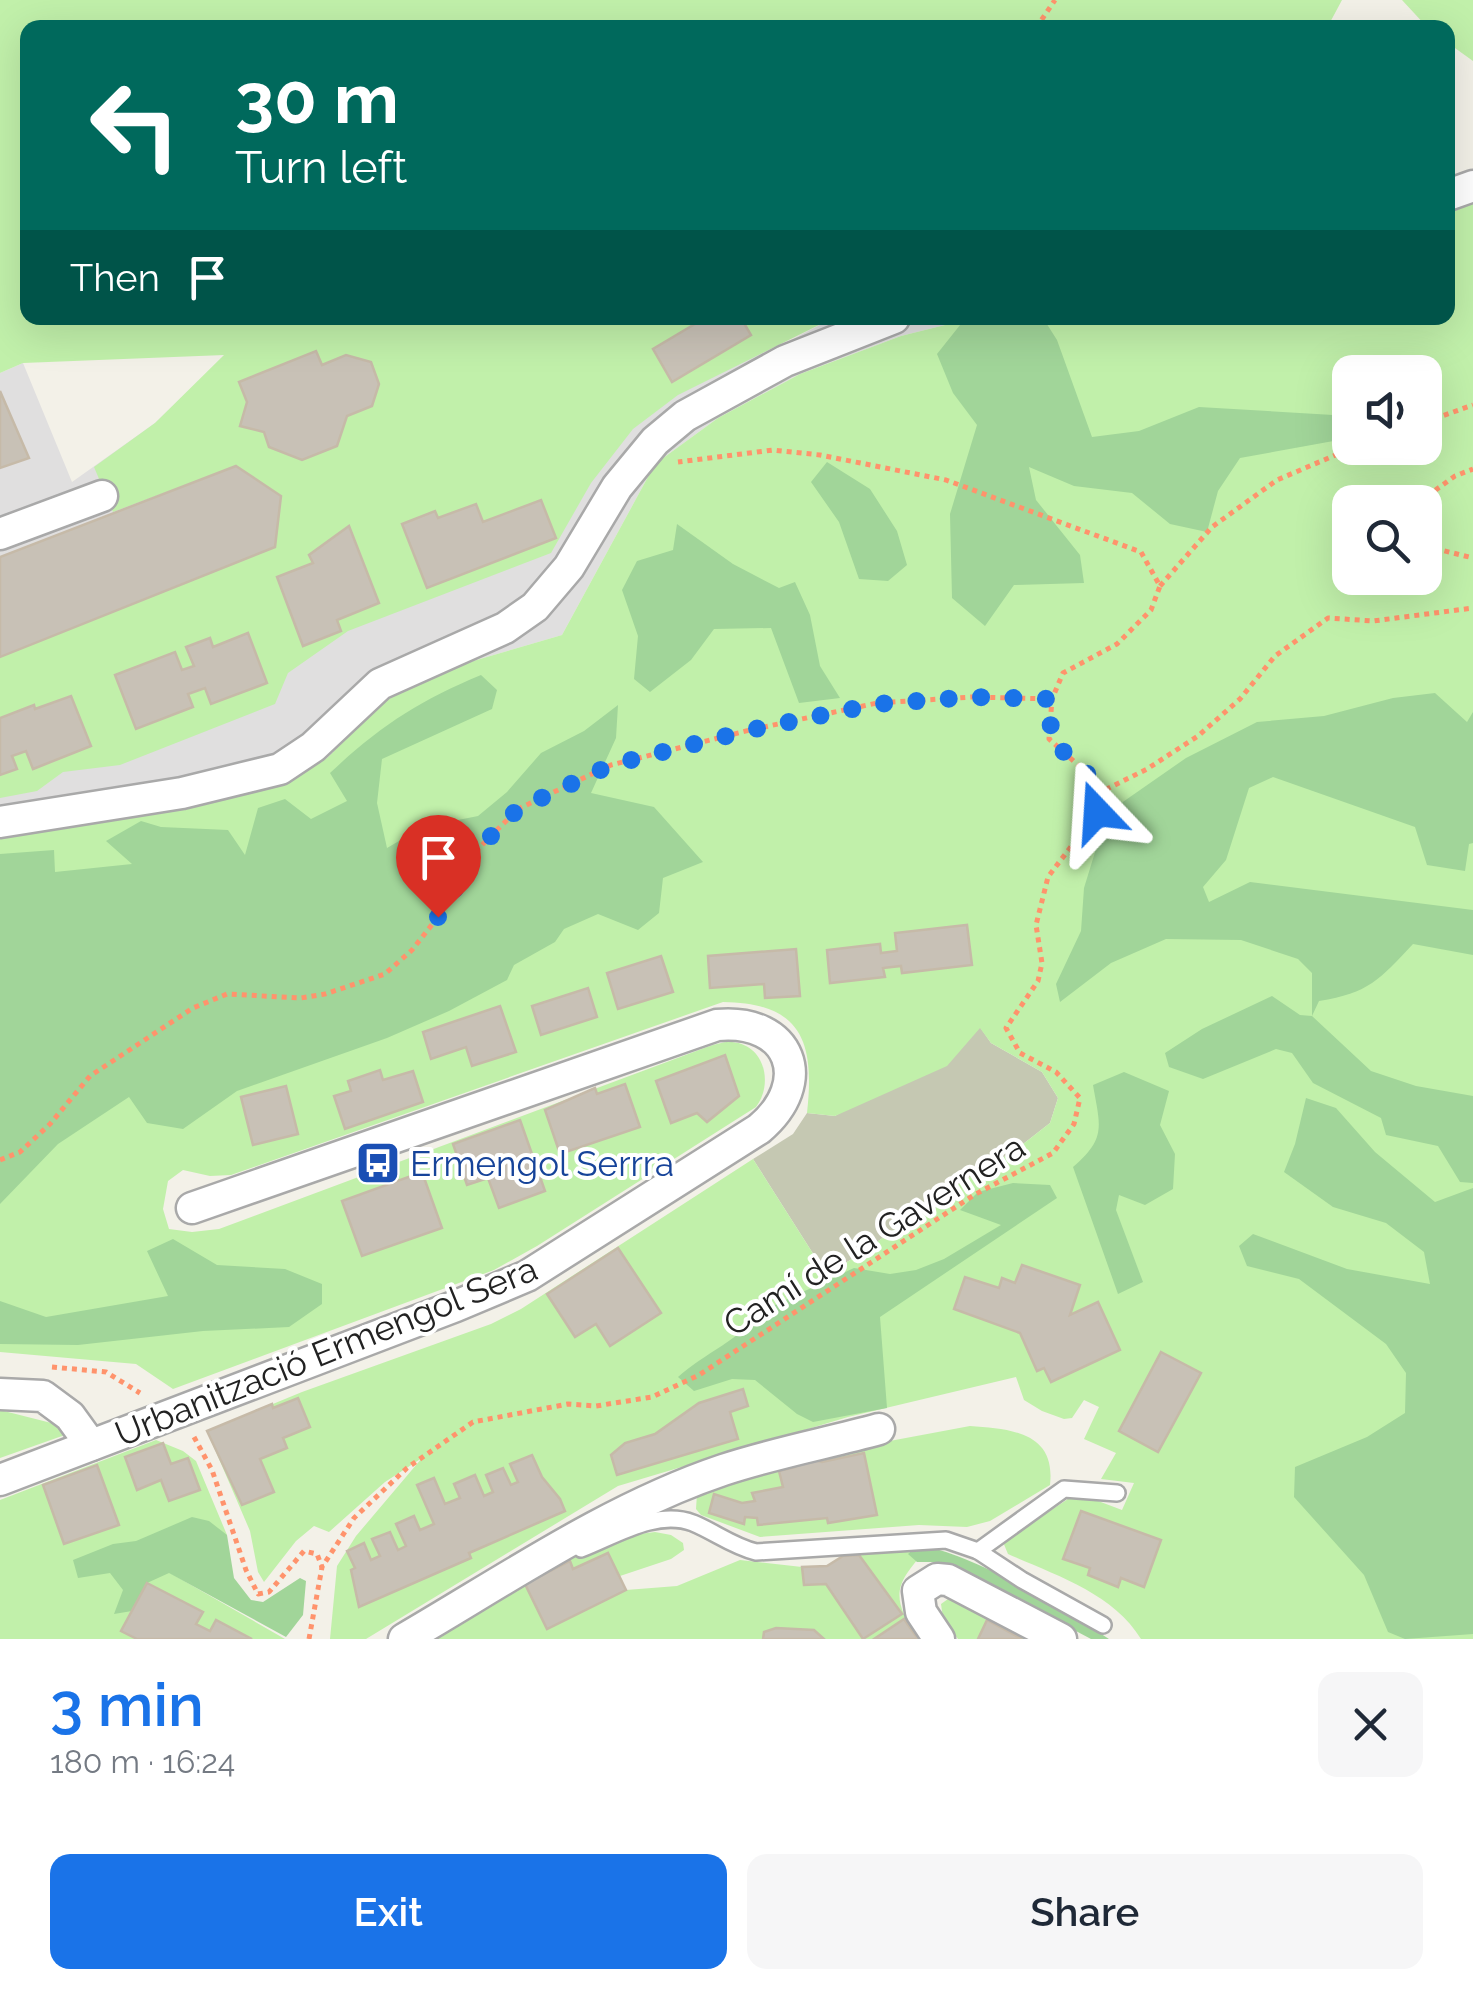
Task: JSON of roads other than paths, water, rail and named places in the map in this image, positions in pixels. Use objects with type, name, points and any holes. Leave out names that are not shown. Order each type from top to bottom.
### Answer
[{"type":"street","points":[[0,822],[182,793],[280,769],[313,747],[380,684],[505,628],[535,608],[555,588],[617,487],[655,441],[685,416],[785,361],[876,325]]},
{"type":"street","points":[[0,534],[102,496]]},
{"type":"street","name":"Urbanització Ermengol Sera","points":[[0,1480],[527,1276],[759,1129],[784,1103],[790,1088],[788,1066],[784,1051],[759,1028],[737,1023],[717,1025],[192,1208]]},
{"type":"street","name":"Urbanització Ermengol Sera","points":[[0,1394],[42,1396],[70,1416],[91,1445]]},
{"type":"street","points":[[404,1639],[553,1552],[654,1499],[723,1470],[879,1430]]},
{"type":"street","points":[[939,1639],[916,1601],[918,1591],[937,1578],[948,1580],[1061,1639]]},
{"type":"lane","points":[[978,1551],[1064,1488],[1116,1493]]},
{"type":"lane","points":[[553,1552],[576,1551],[658,1519],[676,1518],[733,1546],[756,1552],[946,1540],[978,1551],[1103,1624]]},
{"type":"place","name":"Ermengol Serrra","points":[[378,1163]]}]
